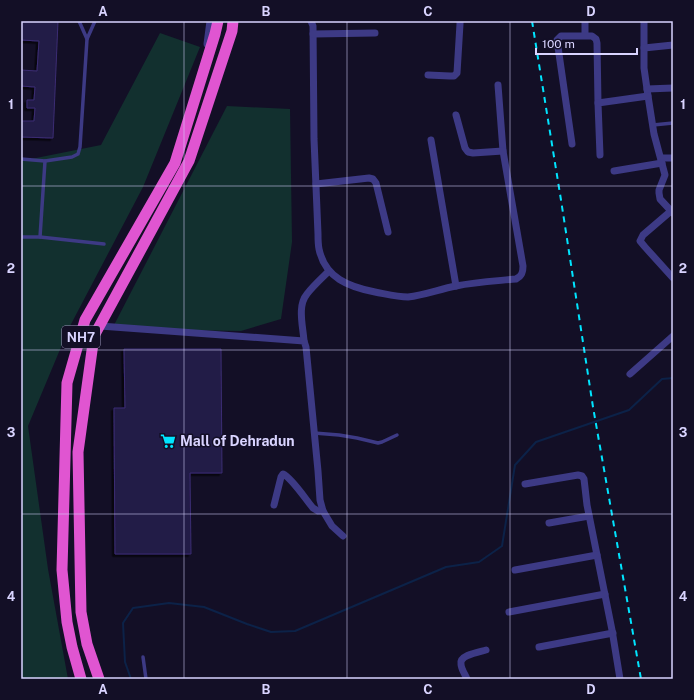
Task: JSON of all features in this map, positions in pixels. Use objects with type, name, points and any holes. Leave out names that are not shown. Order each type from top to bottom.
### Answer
[{"type":"highway","name":"NH7","points":[[80,677],[67,622],[62,570],[67,383],[85,320],[175,163],[203,75],[218,21]]},
{"type":"highway","name":"NH7","points":[[99,679],[87,644],[81,612],[78,452],[94,336],[189,161],[232,31],[233,21]]},
{"type":"street","points":[[203,75],[211,21]]},
{"type":"street","points":[[311,21],[313,26],[314,139],[319,249],[324,264],[329,271],[338,279],[352,286],[397,297],[409,297],[456,286],[516,279],[520,276],[523,271],[523,266],[503,151],[498,85]]},
{"type":"street","points":[[428,75],[454,76],[457,73],[460,21]]},
{"type":"street","points":[[584,35],[585,21]]},
{"type":"street","points":[[644,21],[644,68],[654,134],[665,177],[659,193],[660,199],[672,212],[643,235],[640,241],[644,248],[673,278]]},
{"type":"street","points":[[313,34],[375,33]]},
{"type":"street","points":[[572,144],[557,40],[560,36],[592,36],[595,37],[597,43],[600,154]]},
{"type":"street","points":[[644,48],[673,45]]},
{"type":"street","points":[[598,103],[673,88]]},
{"type":"street","points":[[456,115],[465,148],[468,152],[503,151]]},
{"type":"street","points":[[431,140],[456,286]]},
{"type":"street","points":[[614,171],[673,158]]},
{"type":"street","points":[[316,184],[369,178],[373,179],[376,183],[388,232]]},
{"type":"street","points":[[329,271],[307,293],[301,306],[301,313],[306,347],[320,500],[323,511],[332,526],[343,536]]},
{"type":"street","points":[[100,326],[304,341]]},
{"type":"street","points":[[630,374],[673,336]]},
{"type":"street","points":[[274,505],[283,474],[290,479],[313,508],[318,511],[323,511]]},
{"type":"street","points":[[525,484],[578,475],[584,479],[589,516],[613,633],[620,679]]},
{"type":"street","points":[[549,523],[589,516]]},
{"type":"street","points":[[515,570],[597,555]]},
{"type":"street","points":[[509,612],[605,594]]},
{"type":"street","points":[[539,647],[613,633]]},
{"type":"street","points":[[467,679],[460,662],[465,656],[486,650]]},
{"type":"street","points":[[95,668],[103,679]]},
{"type":"lane","points":[[79,21],[87,39]]},
{"type":"lane","points":[[21,159],[45,161],[72,157],[78,154],[87,39],[95,21]]},
{"type":"lane","points":[[653,125],[673,124]]},
{"type":"lane","points":[[40,237],[45,161]]},
{"type":"lane","points":[[21,237],[40,237],[104,244]]},
{"type":"lane","points":[[314,433],[339,435],[378,443],[397,435]]},
{"type":"lane","points":[[143,657],[146,679]]},
{"type":"green space","points":[[160,33],[200,47],[143,187],[69,328],[28,426],[48,569],[68,679],[21,679],[21,161],[101,145]]},
{"type":"green space","points":[[227,106],[290,109],[292,242],[281,319],[241,331],[112,329]]},
{"type":"building","points":[[21,21],[58,21],[53,138],[21,137],[21,121],[34,121],[35,108],[27,108],[27,100],[34,100],[35,87],[21,86],[21,70],[37,71],[39,41],[21,40]]},
{"type":"building","name":"Mall of Dehradun","points":[[124,349],[221,349],[222,473],[190,473],[191,554],[115,554],[114,408],[125,408]]},
{"type":"waterway","points":[[131,679],[125,662],[123,623],[133,608],[169,603],[204,607],[271,632],[295,631],[446,567],[479,562],[502,546],[515,465],[536,442],[629,410],[662,379],[673,378]]},
{"type":"railway","points":[[532,21],[593,407],[641,679]]},
{"type":"place","name":"Mall of Dehradun","points":[[168,441]]}]
